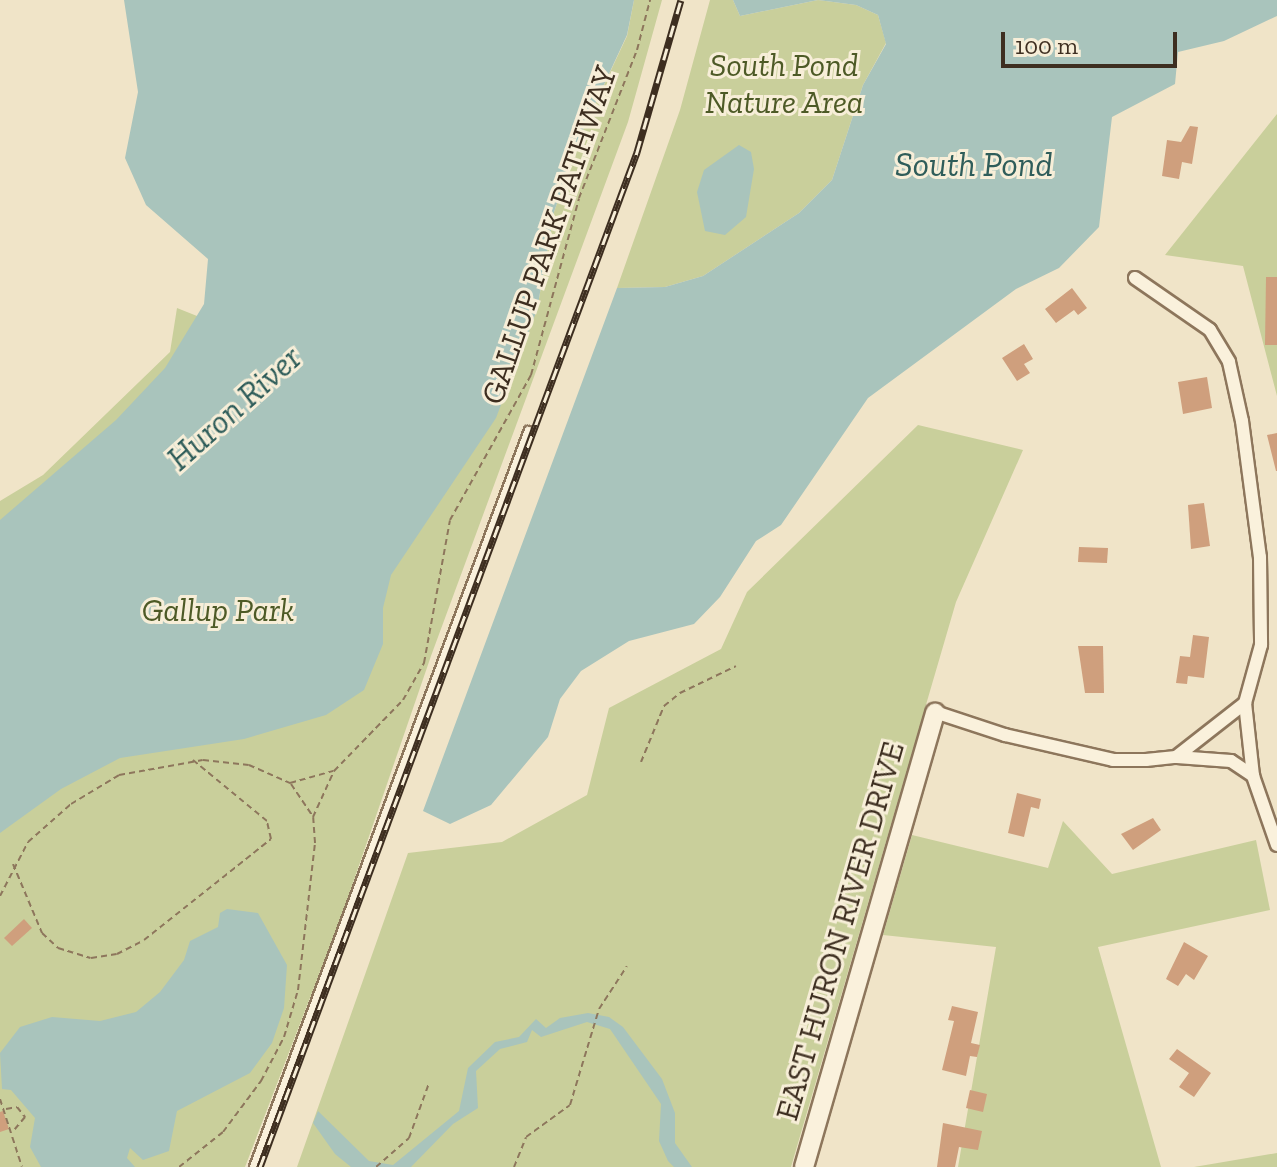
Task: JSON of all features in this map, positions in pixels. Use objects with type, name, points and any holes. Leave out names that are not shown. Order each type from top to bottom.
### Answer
[{"type":"main road","name":"EAST HURON RIVER DRIVE","points":[[804,1167],[935,712]]},
{"type":"street","points":[[1135,278],[1210,330],[1229,362],[1242,421],[1260,557],[1261,645],[1245,703],[1253,776],[1277,845]]},
{"type":"street","points":[[1176,757],[1245,703]]},
{"type":"street","points":[[935,712],[1005,735],[1113,760],[1176,757],[1231,761],[1253,776]]},
{"type":"lane","points":[[253,1167],[528,430]]},
{"type":"path","name":"GALLUP PARK PATHWAY","points":[[179,1167],[223,1132],[261,1081],[284,1037],[298,990],[315,843],[313,817],[334,771],[392,712],[414,684],[430,647],[450,520],[522,395],[545,334],[577,205],[645,23],[650,0]]},
{"type":"path","points":[[645,23],[650,24]]},
{"type":"path","points":[[577,205],[583,207]]},
{"type":"path","points":[[496,441],[502,444]]},
{"type":"path","points":[[441,571],[446,572]]},
{"type":"path","points":[[641,762],[664,706],[680,693],[736,666]]},
{"type":"path","points":[[392,712],[396,716]]},
{"type":"path","points":[[13,864],[42,933],[58,948],[91,958],[117,954],[144,940],[271,839],[267,821],[193,760]]},
{"type":"path","points":[[0,896],[13,864],[28,842],[96,787],[140,769],[193,760],[249,765],[290,783],[313,817]]},
{"type":"path","points":[[290,783],[334,771]]},
{"type":"path","points":[[514,1167],[526,1137],[570,1105],[599,1009],[627,966]]},
{"type":"path","points":[[376,1167],[409,1138],[429,1083]]},
{"type":"path","points":[[0,1099],[14,1130],[22,1167]]},
{"type":"path","points":[[6,1109],[17,1107],[25,1117],[14,1130]]},
{"type":"green space","name":"Gallup Park","points":[[634,0],[662,0],[628,122],[431,656],[343,912],[245,1167],[0,1167],[0,501],[43,475],[170,352],[177,308],[197,316],[537,310],[554,212],[581,134],[627,36]]},
{"type":"green space","name":"South Pond Nature Area","points":[[710,0],[733,0],[740,16],[818,0],[856,5],[878,15],[886,43],[863,85],[832,180],[799,213],[703,276],[665,287],[617,288],[680,110]]},
{"type":"green space","points":[[1277,114],[1277,396],[1243,266],[1165,255]]},
{"type":"green space","points":[[918,425],[1023,450],[956,602],[791,1167],[297,1167],[408,853],[502,842],[587,795],[609,708],[721,649],[747,592]]},
{"type":"green space","points":[[1063,821],[1112,874],[1256,840],[1270,910],[1098,947],[1161,1167],[958,1167],[996,947],[883,935],[912,835],[1048,868]]},
{"type":"green space","points":[[1277,1153],[1277,1167],[1194,1167]]},
{"type":"water","name":"Huron River","points":[[124,0],[634,0],[627,35],[581,134],[554,212],[537,310],[496,418],[391,575],[383,608],[383,644],[364,690],[326,715],[244,739],[120,758],[61,789],[0,833],[0,520],[116,420],[165,368],[204,304],[208,259],[146,205],[125,158],[138,92]]},
{"type":"water","points":[[733,0],[818,0],[740,16]]},
{"type":"water","name":"South Pond","points":[[818,0],[1277,0],[1277,16],[1224,41],[1178,52],[1175,84],[1112,117],[1099,227],[1059,268],[1016,289],[868,398],[781,525],[756,541],[720,597],[694,624],[629,641],[581,671],[560,699],[548,737],[491,805],[450,824],[423,811],[617,288],[665,287],[703,276],[799,213],[832,180],[863,85],[886,44],[878,15],[856,5]]},
{"type":"water","points":[[739,145],[751,152],[754,169],[746,217],[725,235],[705,231],[697,192],[704,170]]},
{"type":"water","points":[[227,909],[258,913],[287,965],[284,1008],[272,1043],[250,1073],[177,1111],[169,1151],[143,1160],[130,1148],[127,1158],[135,1167],[41,1167],[30,1147],[35,1118],[11,1090],[2,1089],[0,1053],[20,1027],[52,1017],[100,1021],[136,1012],[160,992],[184,960],[190,941],[218,927],[220,913]]},
{"type":"water","points":[[588,1013],[609,1017],[623,1027],[662,1079],[675,1113],[675,1143],[692,1167],[674,1167],[668,1161],[659,1141],[661,1104],[610,1029],[587,1022],[541,1037],[532,1030],[527,1042],[500,1049],[476,1071],[478,1108],[453,1124],[411,1167],[351,1167],[335,1154],[313,1123],[318,1111],[369,1161],[393,1165],[459,1111],[468,1068],[495,1042],[519,1037],[536,1019],[546,1028],[560,1018]]},
{"type":"building","points":[[1190,126],[1198,127],[1192,164],[1182,162],[1179,179],[1162,176],[1167,140],[1181,142]]},
{"type":"building","points":[[1266,277],[1277,277],[1277,345],[1265,345]]},
{"type":"building","points":[[1072,288],[1087,308],[1078,315],[1074,310],[1056,323],[1045,309]]},
{"type":"building","points":[[1024,344],[1033,359],[1024,364],[1030,373],[1017,381],[1002,358]]},
{"type":"building","points":[[1207,377],[1212,408],[1183,414],[1178,382]]},
{"type":"building","points":[[1277,433],[1277,471],[1276,471],[1267,435]]},
{"type":"building","points":[[1204,503],[1210,546],[1191,549],[1188,505]]},
{"type":"building","points":[[1079,547],[1108,548],[1107,563],[1078,562]]},
{"type":"building","points":[[1193,635],[1209,637],[1204,678],[1188,676],[1187,684],[1176,683],[1180,656],[1190,657]]},
{"type":"building","points":[[1078,646],[1103,646],[1104,693],[1085,693]]},
{"type":"building","points":[[1017,793],[1041,799],[1039,809],[1031,807],[1024,837],[1008,833]]},
{"type":"building","points":[[1153,818],[1161,830],[1133,850],[1121,834]]},
{"type":"building","points":[[24,919],[32,928],[12,946],[4,938]]},
{"type":"building","points":[[1184,942],[1208,956],[1194,980],[1186,974],[1178,986],[1166,979]]},
{"type":"building","points":[[952,1006],[978,1012],[971,1043],[980,1045],[977,1057],[970,1056],[966,1076],[942,1070],[954,1021],[948,1020]]},
{"type":"building","points":[[1177,1049],[1211,1073],[1194,1097],[1179,1087],[1189,1073],[1169,1059]]},
{"type":"building","points":[[970,1090],[987,1094],[983,1112],[966,1108]]},
{"type":"building","points":[[3,1111],[9,1129],[0,1132],[0,1112]]},
{"type":"building","points":[[943,1123],[982,1131],[978,1150],[959,1147],[955,1167],[937,1167]]},
{"type":"railway","points":[[260,1167],[637,152],[681,0]]}]
